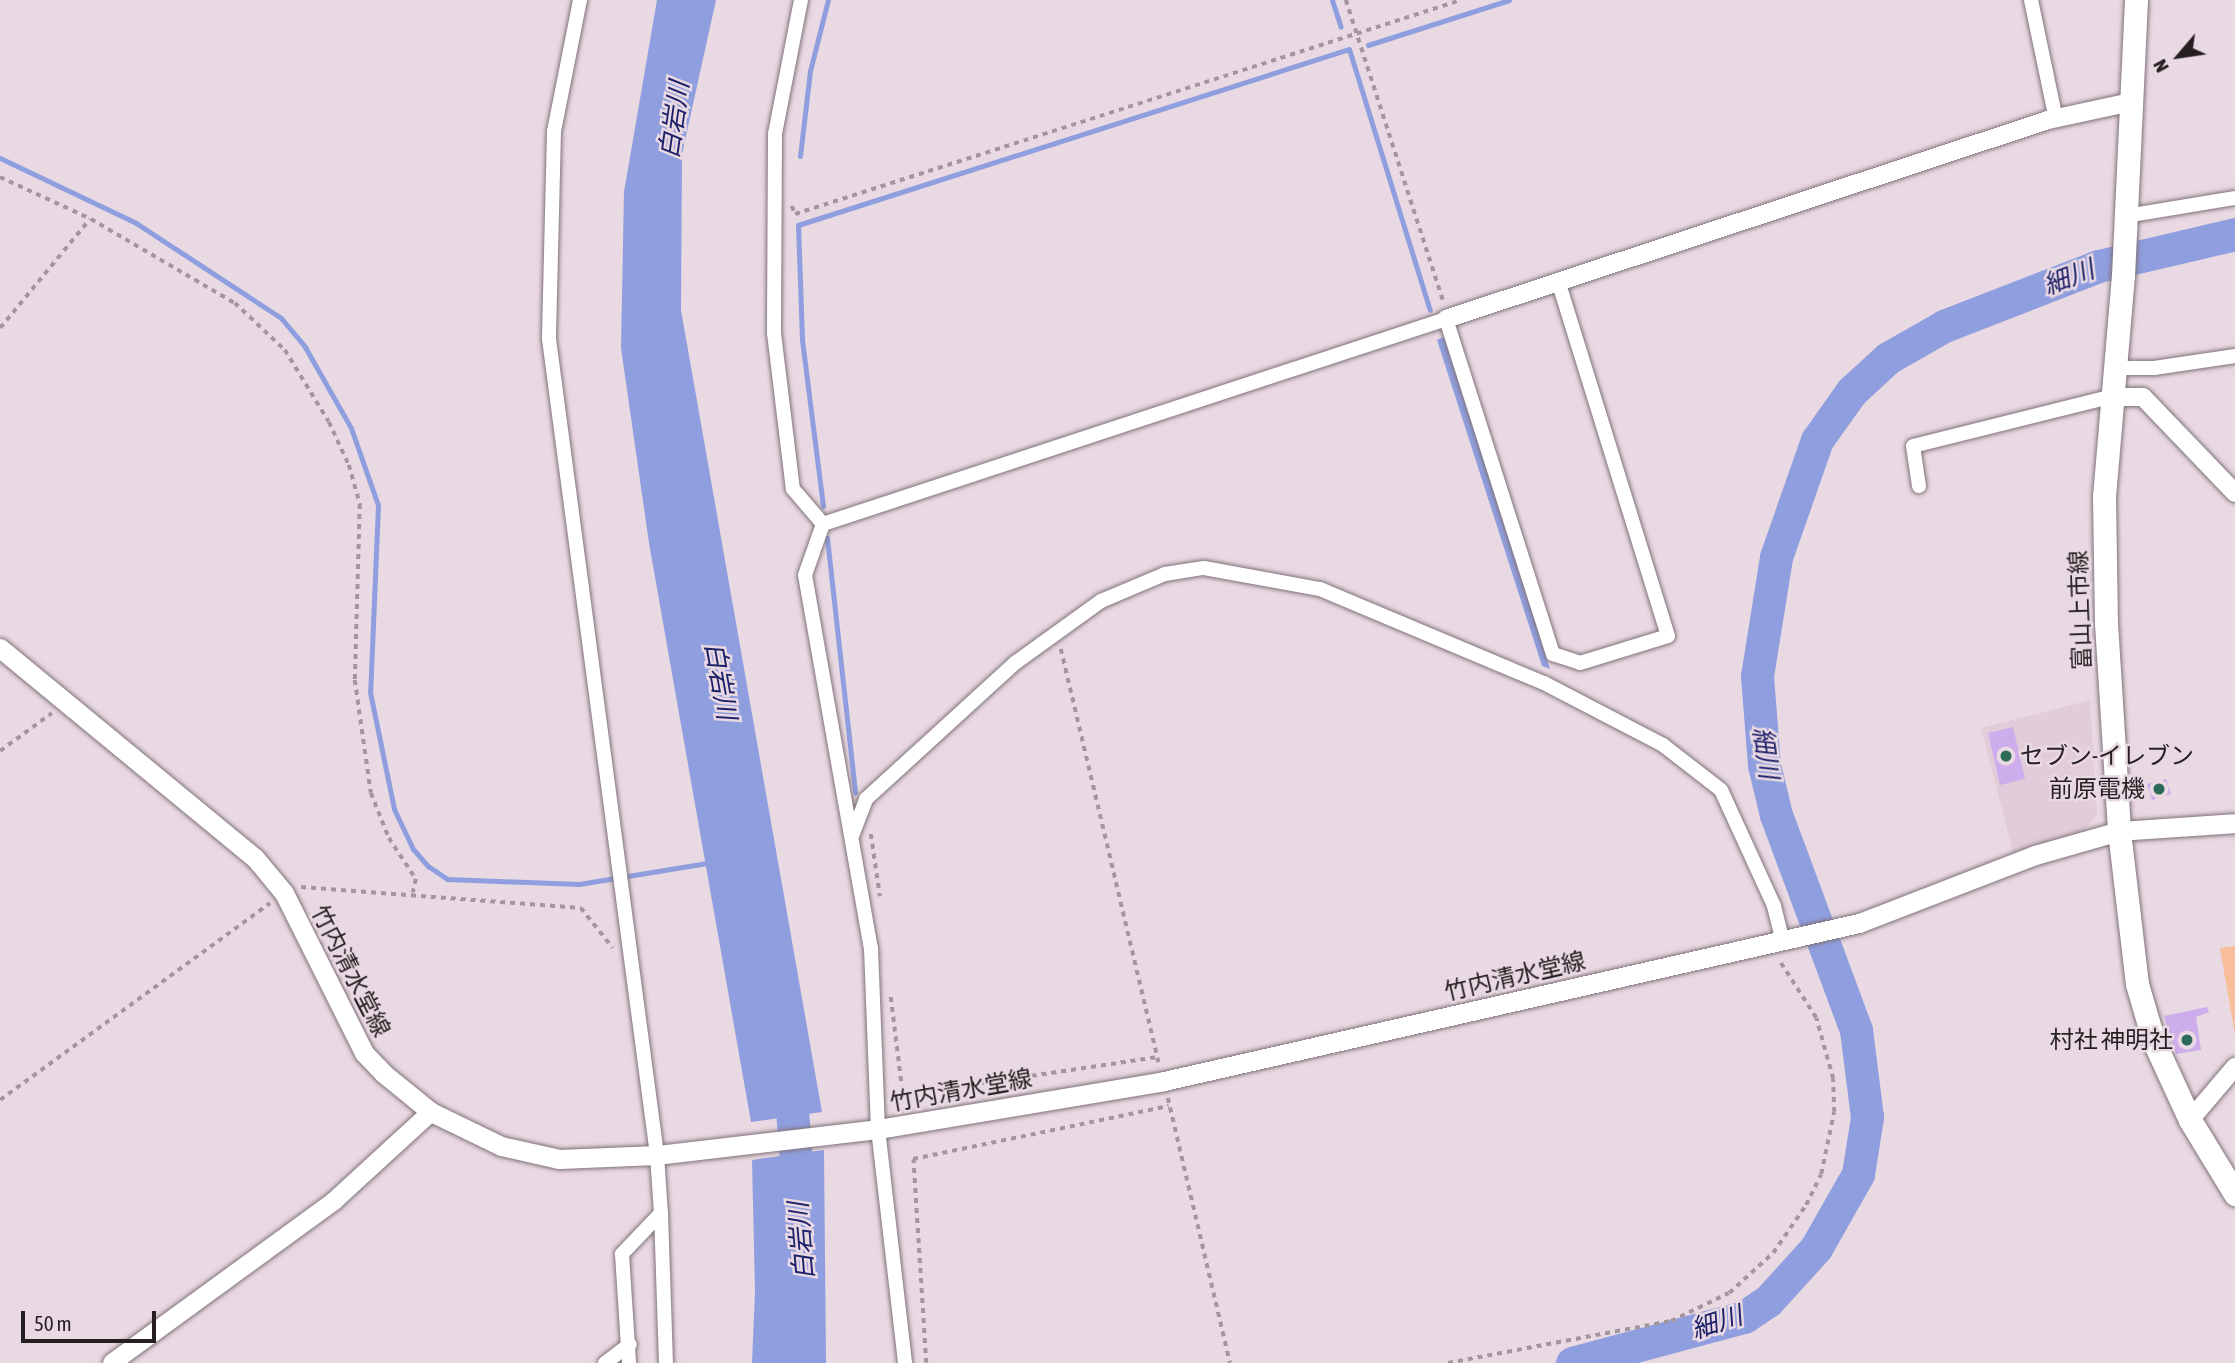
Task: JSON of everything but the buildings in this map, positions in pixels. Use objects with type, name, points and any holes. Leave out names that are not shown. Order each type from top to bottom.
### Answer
[{"type":"main road","name":"富山上市線","points":[[2136,0],[2123,275],[2110,397],[2104,570],[2119,831],[2137,984],[2154,1042],[2190,1120],[2235,1194]]},
{"type":"main road","name":"竹内清水堂線","points":[[0,648],[218,822],[284,893],[364,1053],[431,1112],[501,1146],[559,1159],[657,1155],[878,1129],[1164,1081],[1859,923],[2035,855],[2119,831],[2235,824]]},
{"type":"street","points":[[580,0],[554,131],[549,339],[657,1155],[666,1363]]},
{"type":"street","points":[[801,0],[775,134],[774,334],[793,489],[824,524]]},
{"type":"street","points":[[2031,0],[2055,115],[2048,120]]},
{"type":"street","points":[[824,524],[2048,120],[2131,102]]},
{"type":"street","points":[[2125,219],[2235,198]]},
{"type":"street","points":[[1446,318],[1553,654],[1580,663],[1668,636],[1558,281]]},
{"type":"street","points":[[2115,368],[2154,368],[2235,356]]},
{"type":"street","points":[[1920,486],[1913,446],[2110,397],[2143,397],[2235,494]]},
{"type":"street","points":[[824,524],[805,575],[871,948],[878,1129],[905,1363]]},
{"type":"street","points":[[852,835],[866,799],[1015,663],[1101,601],[1165,574],[1204,568],[1258,575],[1320,589],[1484,656],[1611,715],[1682,759],[1721,790],[1774,906],[1776,942]]},
{"type":"street","points":[[2190,1120],[2235,1067]]},
{"type":"street","points":[[112,1363],[334,1201],[431,1112]]},
{"type":"street","points":[[629,1363],[630,1345],[622,1254],[661,1213]]},
{"type":"street","points":[[604,1363],[630,1345]]},
{"type":"path","points":[[1346,0],[1446,318]]},
{"type":"path","points":[[791,196],[795,214],[1461,0]]},
{"type":"path","points":[[0,177],[91,219],[235,303],[267,328],[285,350],[339,443],[360,504],[355,680],[371,793],[388,838],[416,879],[413,894]]},
{"type":"path","points":[[0,328],[91,219]]},
{"type":"path","points":[[1065,659],[1230,1363]]},
{"type":"path","points":[[0,751],[66,702]]},
{"type":"path","points":[[866,799],[880,904]]},
{"type":"path","points":[[0,1100],[284,893],[300,887],[581,908],[631,971]]},
{"type":"path","points":[[1448,1363],[1671,1321],[1730,1293],[1773,1254],[1806,1205],[1821,1174],[1834,1112],[1833,1079],[1816,1018],[1776,942]]},
{"type":"path","points":[[890,991],[903,1095],[1156,1056]]},
{"type":"path","points":[[926,1363],[912,1159],[1170,1106]]},
{"type":"shaded area","points":[[2090,700],[2097,815],[2084,831],[2013,852],[1981,728]]},
{"type":"shaded area","points":[[2235,946],[2235,1035],[2220,948]]},
{"type":"water","points":[[657,0],[716,0],[682,154],[681,310],[822,1112],[751,1122],[649,543],[621,348],[624,192]]},
{"type":"water","points":[[1444,337],[1550,669],[1542,666],[1437,340]]},
{"type":"water","points":[[824,1150],[826,1363],[752,1363],[755,1292],[752,1160]]},
{"type":"waterway","points":[[800,156],[810,71],[828,0]]},
{"type":"waterway","points":[[1332,0],[1341,27]]},
{"type":"waterway","points":[[1368,45],[1509,0]]},
{"type":"waterway","points":[[823,506],[802,339],[798,225],[1349,49],[1430,310]]},
{"type":"waterway","points":[[0,158],[136,223],[281,318],[305,347],[351,428],[378,505],[370,692],[394,809],[413,849],[428,866],[447,879],[579,884],[713,862]]},
{"type":"waterway","name":"細川","points":[[1572,1363],[1744,1317],[1768,1301],[1816,1248],[1858,1174],[1867,1117],[1856,1030],[1776,815],[1764,765],[1757,676],[1776,557],[1817,440],[1852,391],[1888,358],[1944,326],[2099,266],[2235,234]]},
{"type":"waterway","points":[[827,538],[855,792]]},
{"type":"waterway","name":"白岩川","points":[[789,1073],[799,1197]]},
{"type":"place","name":"セブン-イレブン","points":[[2006,756]]},
{"type":"place","name":"前原電機","points":[[2159,789]]},
{"type":"place","name":"村社 神明社","points":[[2187,1040]]}]
